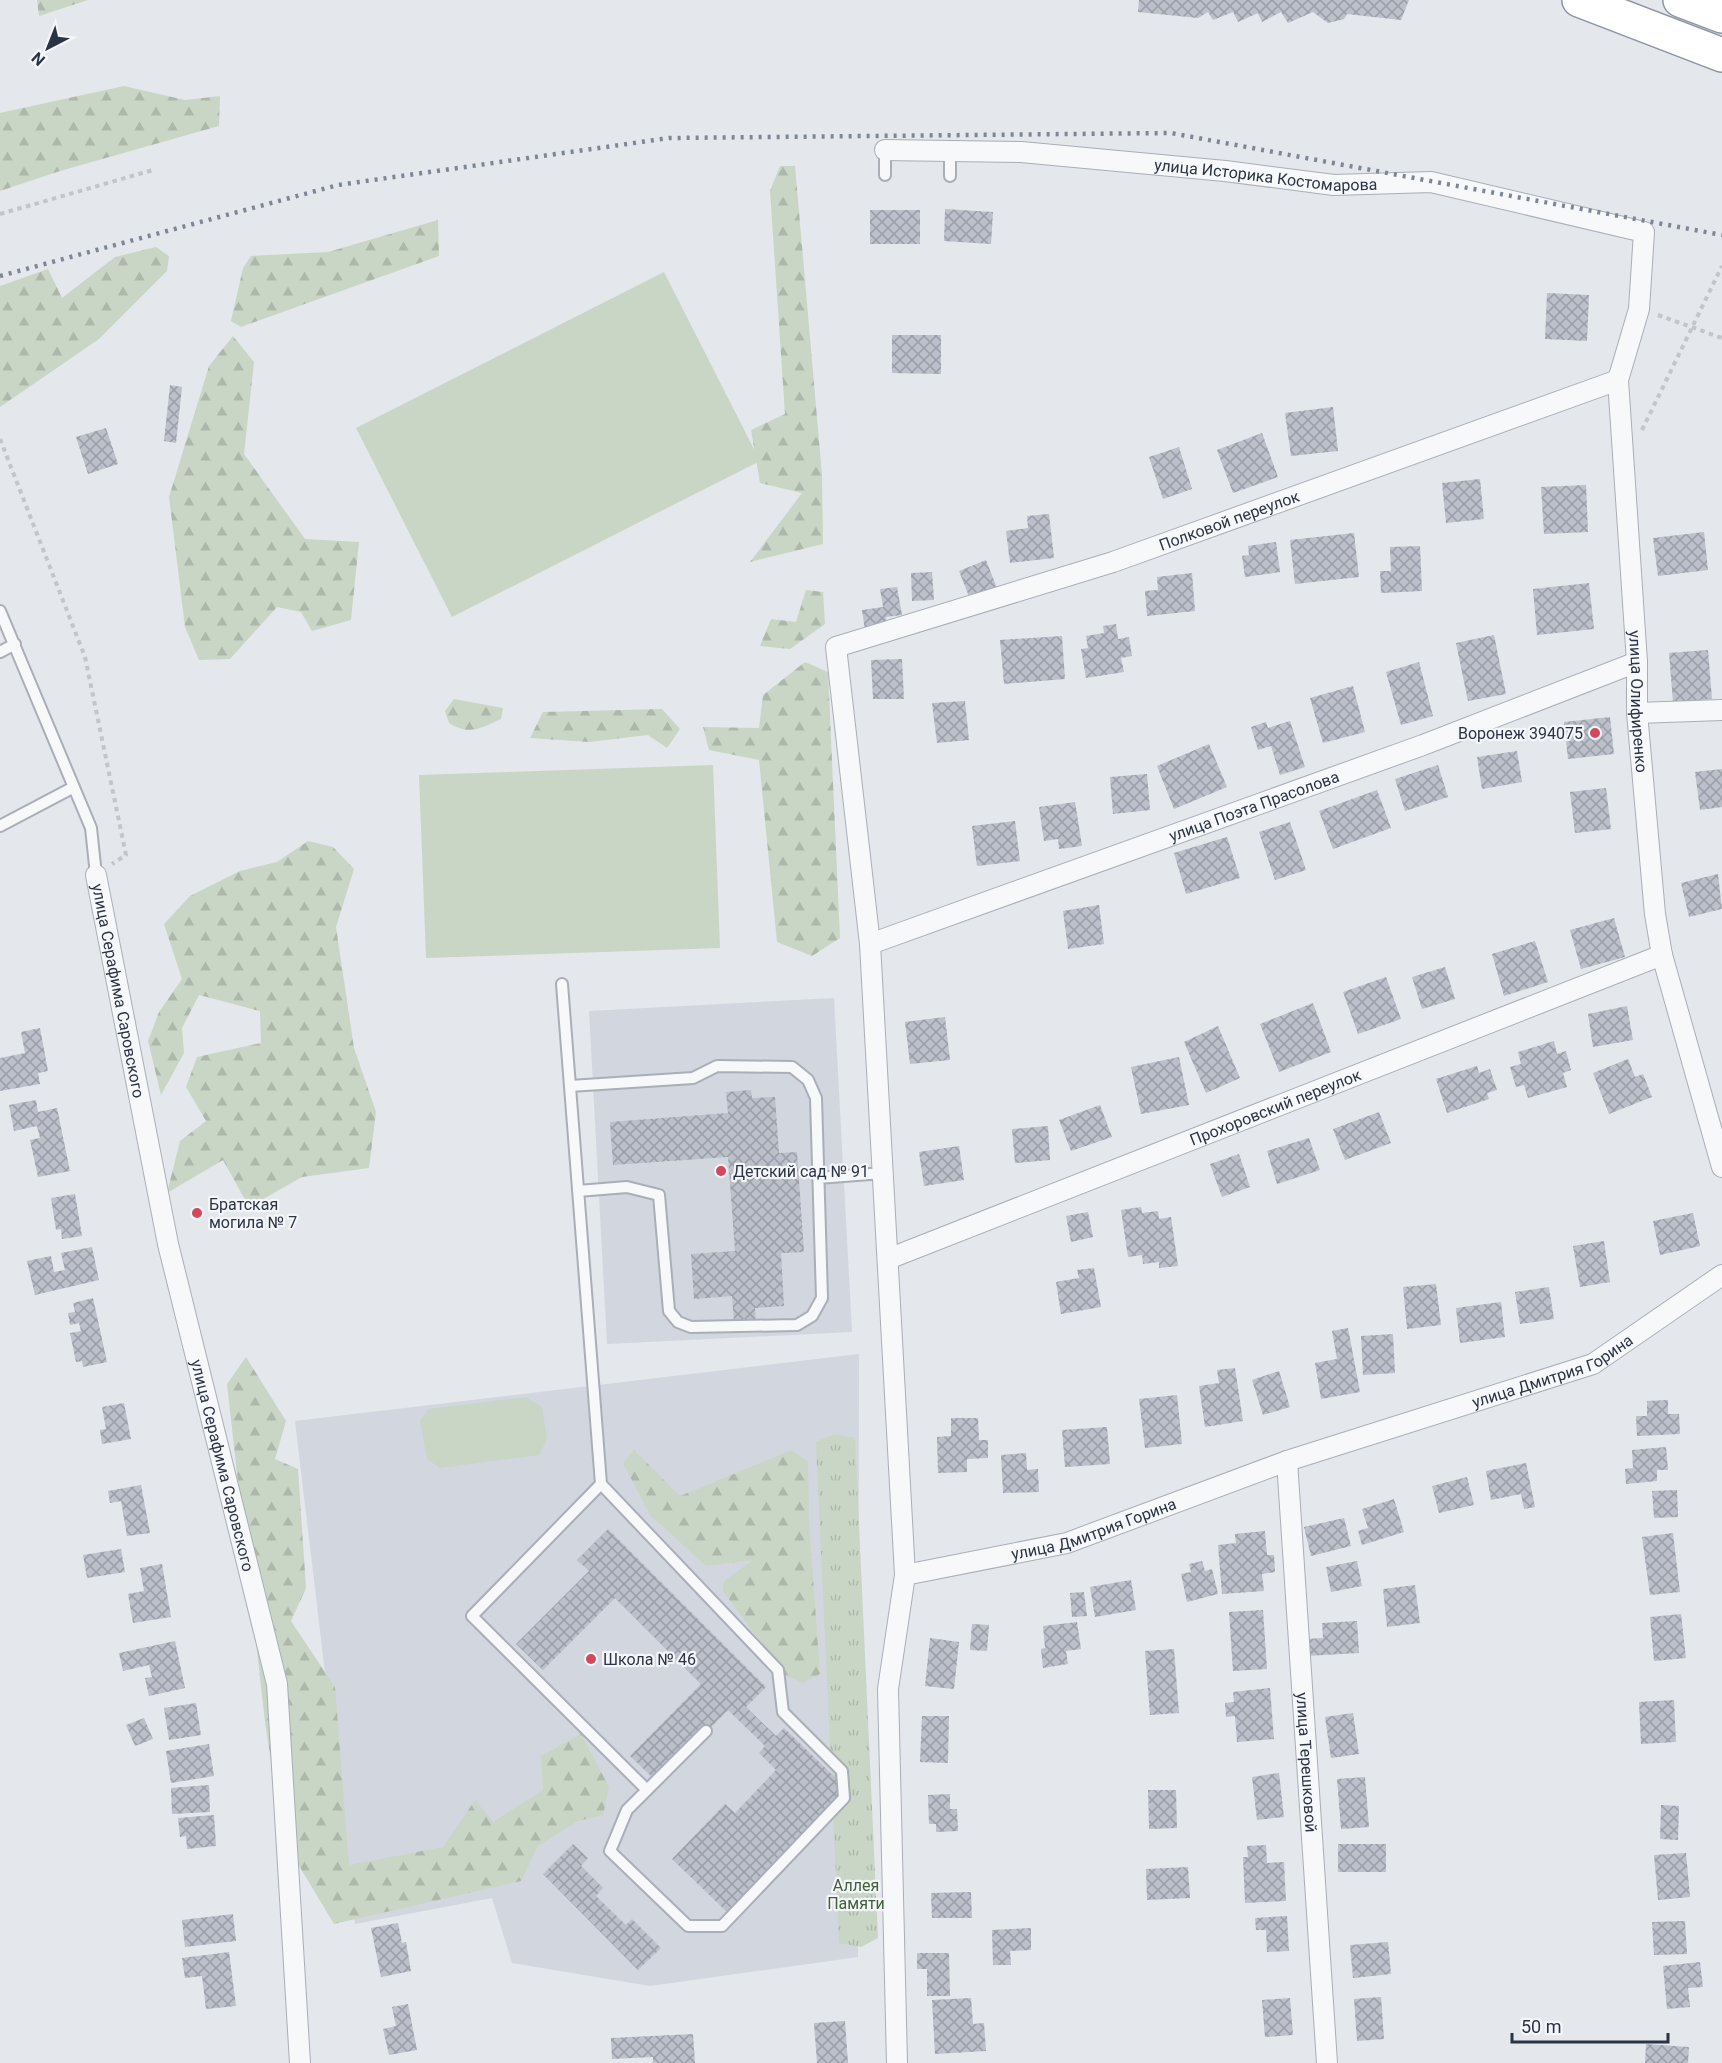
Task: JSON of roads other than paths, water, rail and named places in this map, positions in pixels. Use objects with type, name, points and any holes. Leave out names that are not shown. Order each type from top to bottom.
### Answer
[{"type":"highway","points":[[1680,0],[1722,16]]},
{"type":"highway","points":[[1579,1],[1722,55]]},
{"type":"street","name":"улица Историка Костомарова","points":[[885,150],[1021,152],[1225,171],[1334,185],[1431,182],[1644,232]]},
{"type":"street","name":"улица Олифиренко","points":[[1644,232],[1639,309],[1618,381],[1637,662],[1637,713],[1655,914],[1662,955],[1722,1167]]},
{"type":"street","name":"Полковой переулок","points":[[870,944],[836,647],[1113,562],[1618,381]]},
{"type":"street","name":"улица Поэта Прасолова","points":[[870,944],[1423,745],[1637,662]]},
{"type":"street","points":[[1637,713],[1722,710]]},
{"type":"street","name":"улица Серафима Саровского","points":[[96,875],[168,1244],[277,1684],[300,2063]]},
{"type":"street","points":[[870,944],[905,1575],[888,1689],[897,2063]]},
{"type":"street","name":"Прохоровский переулок","points":[[888,1258],[1662,955]]},
{"type":"street","name":"улица Дмитрия Горина","points":[[905,1575],[1066,1544],[1287,1461],[1593,1364],[1722,1275]]},
{"type":"street","name":"улица Терешковой","points":[[1287,1461],[1327,2063]]},
{"type":"lane","points":[[885,150],[885,175]]},
{"type":"lane","points":[[950,151],[950,176]]},
{"type":"lane","points":[[0,611],[91,828],[96,875]]},
{"type":"lane","points":[[0,652],[15,644]]},
{"type":"lane","points":[[0,826],[74,787]]},
{"type":"lane","points":[[562,984],[601,1484],[778,1670],[783,1712],[842,1770],[844,1798],[722,1926],[688,1926],[610,1851],[627,1810],[706,1731]]},
{"type":"lane","points":[[570,1086],[693,1077],[717,1066],[792,1067],[808,1080],[816,1098],[822,1298],[812,1316],[797,1325],[692,1327],[678,1322],[669,1311],[660,1195],[627,1187],[578,1191]]},
{"type":"lane","points":[[818,1178],[883,1173]]},
{"type":"lane","points":[[601,1484],[472,1616],[647,1790]]},
{"type":"railway","points":[[0,276],[338,185],[669,138],[1171,133],[1722,235]]},
{"type":"place","name":"Воронеж 394075","points":[[1595,733]]},
{"type":"place","name":"Детский сад № 91","points":[[721,1171]]},
{"type":"place","name":"Братская могила № 7","points":[[197,1213]]},
{"type":"place","name":"Школа № 46","points":[[591,1659]]},
{"type":"park label","name":"Аллея Памяти","points":[[856,1894]]}]
